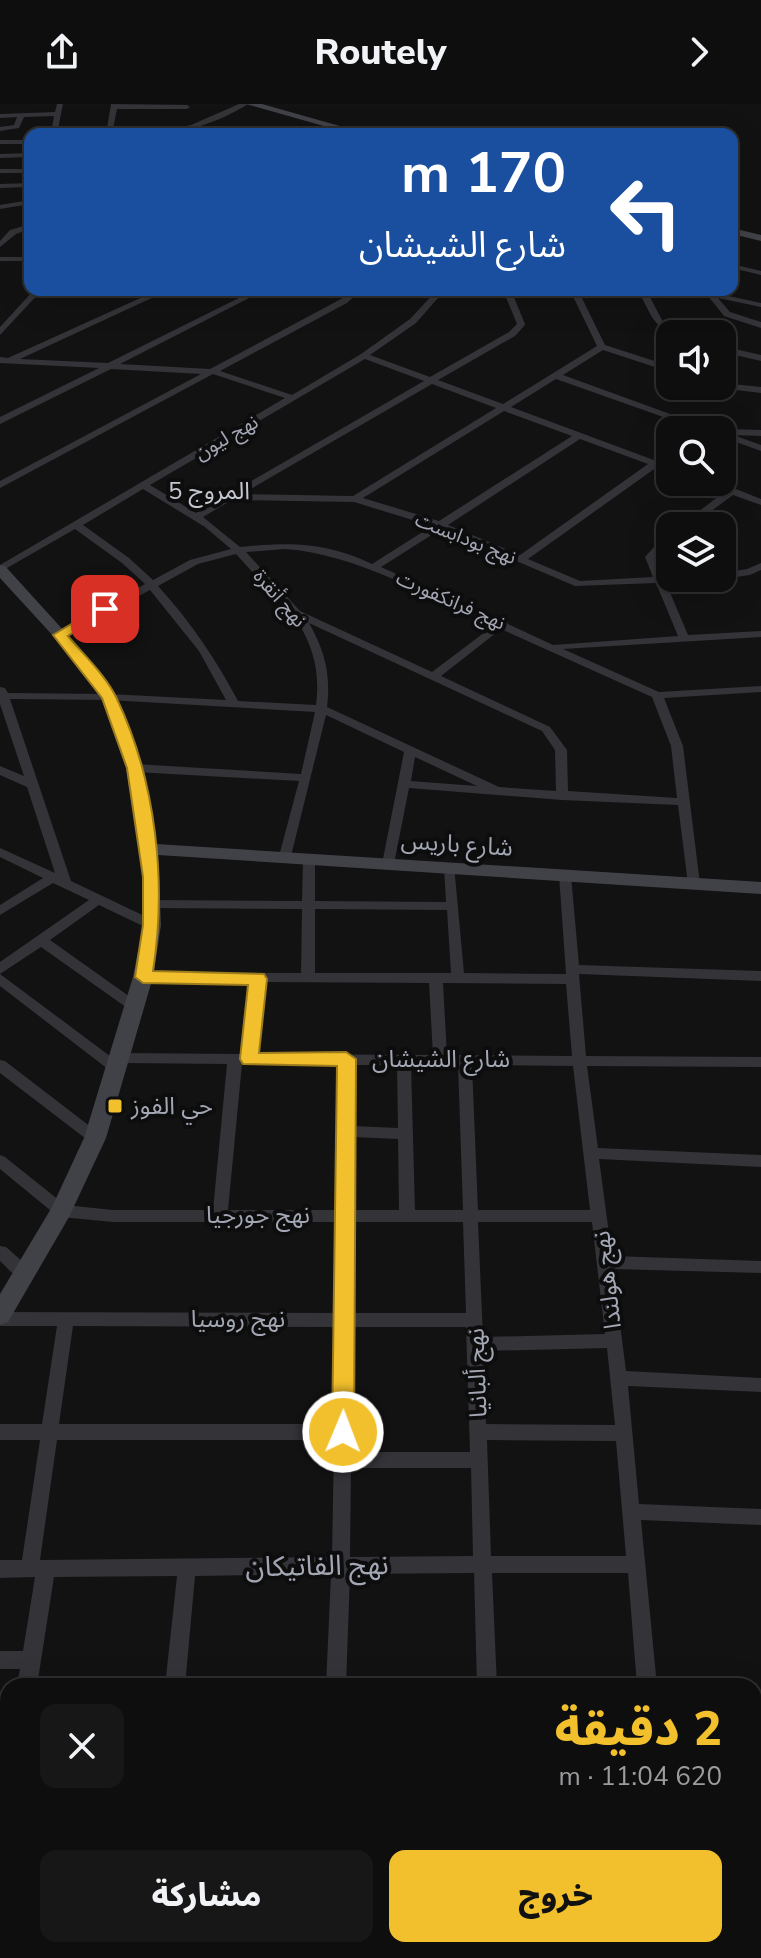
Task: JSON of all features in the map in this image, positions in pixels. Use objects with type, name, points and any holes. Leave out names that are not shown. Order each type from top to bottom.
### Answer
[{"type":"street","points":[[55,128],[60,104]]},
{"type":"street","points":[[187,128],[248,104],[340,128]]},
{"type":"street","points":[[110,128],[113,105],[191,106]]},
{"type":"street","points":[[155,115],[191,106]]},
{"type":"street","points":[[0,116],[58,114]]},
{"type":"street","points":[[0,129],[17,127],[21,115]]},
{"type":"street","points":[[0,142],[24,142]]},
{"type":"street","points":[[0,156],[24,155]]},
{"type":"street","points":[[0,171],[24,171]]},
{"type":"street","points":[[0,186],[24,185]]},
{"type":"street","points":[[0,207],[24,203]]},
{"type":"street","points":[[0,232],[24,230]]},
{"type":"street","points":[[0,245],[13,232]]},
{"type":"street","points":[[738,232],[761,238]]},
{"type":"street","points":[[0,259],[24,259]]},
{"type":"street","points":[[738,267],[761,273]]},
{"type":"street","points":[[0,332],[33,296]]},
{"type":"street","points":[[3,362],[152,296]]},
{"type":"street","points":[[0,421],[249,296]]},
{"type":"street","points":[[0,485],[216,372],[350,296]]},
{"type":"street","name":"نهج ليون","points":[[0,569],[364,356],[413,321],[436,296]]},
{"type":"street","points":[[197,516],[519,329],[521,324],[509,296]]},
{"type":"street","points":[[577,296],[602,347],[656,364]]},
{"type":"street","points":[[646,296],[658,320]]},
{"type":"street","points":[[712,296],[727,314],[761,325]]},
{"type":"street","points":[[719,296],[761,305]]},
{"type":"street","points":[[355,499],[602,347]]},
{"type":"street","points":[[736,352],[761,358]]},
{"type":"street","points":[[364,356],[655,464]]},
{"type":"street","points":[[3,362],[216,372],[293,398]]},
{"type":"street","points":[[554,375],[670,416]]},
{"type":"street","points":[[736,387],[761,390]]},
{"type":"street","points":[[736,433],[761,433]]},
{"type":"street","points":[[376,566],[579,436]]},
{"type":"street","points":[[736,438],[761,448]]},
{"type":"street","points":[[520,560],[655,464]]},
{"type":"street","points":[[254,484],[266,495]]},
{"type":"street","name":"نهج أنقرة","points":[[143,485],[197,516],[238,550],[295,612],[310,633],[323,672],[321,709],[285,856]]},
{"type":"street","points":[[736,493],[761,502]]},
{"type":"street","name":"نهج بودابست","points":[[231,497],[266,495],[355,499],[440,525],[579,584],[656,581]]},
{"type":"street","points":[[704,512],[725,496]]},
{"type":"street","points":[[76,525],[151,584],[196,637],[234,704]]},
{"type":"street","name":"نهج فرانكفورت","points":[[60,635],[194,562],[238,550],[285,546],[314,548],[376,566],[657,695]]},
{"type":"street","points":[[656,549],[651,553],[656,573]]},
{"type":"street","points":[[736,574],[761,566]]},
{"type":"street","points":[[0,569],[60,635],[109,697],[135,768],[149,849],[152,925],[135,1007],[95,1138],[61,1211],[0,1317]]},
{"type":"street","points":[[663,592],[684,638]]},
{"type":"street","points":[[295,612],[527,718],[555,737],[561,750],[562,796]]},
{"type":"street","points":[[435,675],[503,623]]},
{"type":"street","points":[[553,646],[761,634]]},
{"type":"street","points":[[694,884],[677,746],[657,695],[761,689]]},
{"type":"street","points":[[59,880],[33,785],[2,695],[109,697],[321,709],[497,791]]},
{"type":"street","points":[[388,864],[411,749]]},
{"type":"street","points":[[135,768],[303,778]]},
{"type":"street","points":[[0,770],[33,785]]},
{"type":"street","points":[[405,784],[684,802]]},
{"type":"street","name":"شارع باريس","points":[[149,849],[761,888]]},
{"type":"street","points":[[2,855],[152,925]]},
{"type":"street","points":[[308,978],[309,858]]},
{"type":"street","points":[[450,868],[458,978]]},
{"type":"street","name":"نهج هولندا","points":[[565,875],[579,1059],[619,1378],[646,1678]]},
{"type":"street","points":[[0,911],[59,880]]},
{"type":"street","points":[[0,969],[99,899]]},
{"type":"street","points":[[151,904],[453,906]]},
{"type":"street","points":[[41,940],[135,1007]]},
{"type":"street","points":[[143,977],[761,976]]},
{"type":"street","points":[[436,977],[440,1060]]},
{"type":"street","points":[[0,979],[119,1064]]},
{"type":"street","points":[[220,1215],[242,1060],[258,979]]},
{"type":"street","points":[[336,1678],[343,1460],[346,1059]]},
{"type":"street","name":"شارع الشيشان","points":[[119,1064],[346,1059],[761,1062]]},
{"type":"street","points":[[404,1060],[407,1216]]},
{"type":"street","name":"نهج ألبانيا","points":[[465,1060],[487,1678]]},
{"type":"street","points":[[0,1065],[95,1138]]},
{"type":"street","points":[[346,1131],[406,1134]]},
{"type":"street","points":[[591,1153],[761,1161]]},
{"type":"street","points":[[0,1161],[61,1211]]},
{"type":"street","name":"نهج جورجيا","points":[[61,1211],[113,1216],[599,1216]]},
{"type":"street","points":[[0,1252],[26,1275]]},
{"type":"street","points":[[605,1262],[761,1267]]},
{"type":"street","name":"نهج روسيا","points":[[0,1317],[475,1320]]},
{"type":"street","points":[[29,1678],[49,1431],[66,1319]]},
{"type":"street","points":[[476,1344],[614,1341]]},
{"type":"street","points":[[619,1378],[761,1385]]},
{"type":"street","points":[[0,1432],[343,1432]]},
{"type":"street","points":[[479,1432],[624,1433]]},
{"type":"street","points":[[343,1460],[480,1460]]},
{"type":"street","points":[[632,1512],[761,1517]]},
{"type":"street","name":"نهج الفاتيكان","points":[[0,1569],[187,1569],[341,1563],[635,1565]]},
{"type":"street","points":[[176,1678],[187,1569]]},
{"type":"street","points":[[0,1660],[32,1660]]},
{"type":"place","name":"حي الفوز","points":[[115,1106]]},
{"type":"district","name":"المروج 5","points":[[209,491]]},
{"type":"route","points":[[105,609],[60,635],[109,697],[135,768],[152,877],[152,925],[143,977],[258,979],[249,1059],[346,1059],[343,1432]]}]
